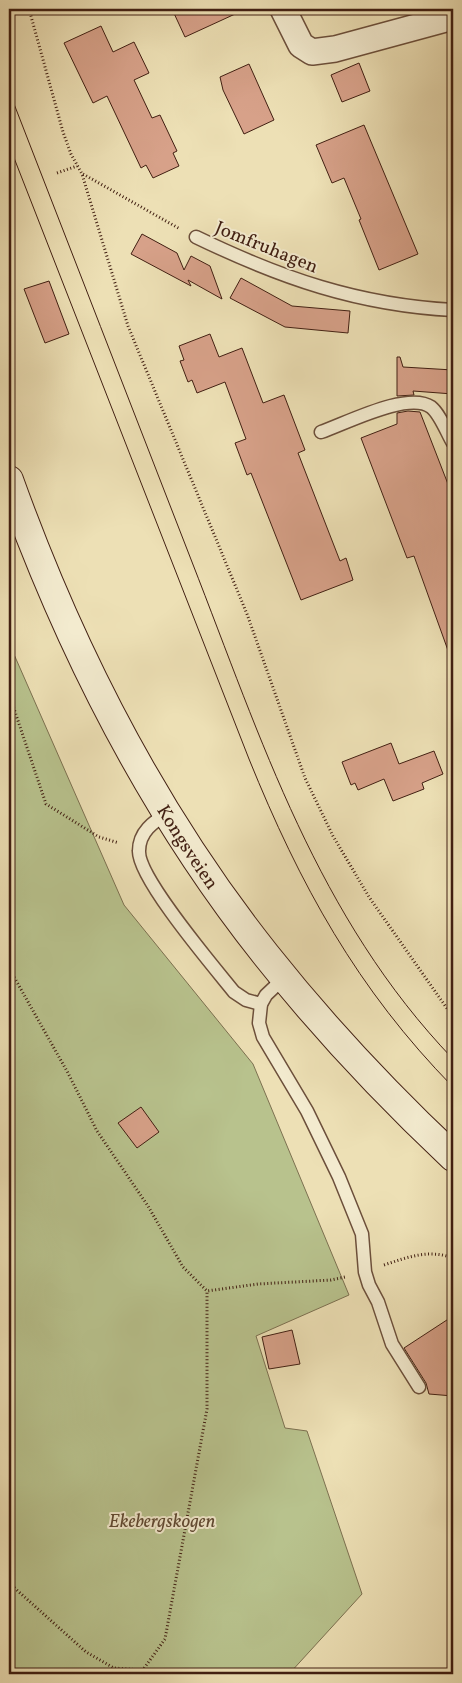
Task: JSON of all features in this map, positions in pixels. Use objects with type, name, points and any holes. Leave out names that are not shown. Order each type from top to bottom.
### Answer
[{"type":"main road","name":"Kongsveien","points":[[9,480],[42,566],[92,679],[129,750],[168,813],[236,916],[284,978],[374,1080],[453,1157]]},
{"type":"street","points":[[283,9],[301,45],[312,52],[335,49],[453,17]]},
{"type":"lane","name":"Jomfruhagen","points":[[196,237],[258,267],[312,286],[389,304],[453,310]]},
{"type":"lane","points":[[321,432],[398,402],[419,401],[432,408],[453,443]]},
{"type":"lane","points":[[168,813],[147,829],[139,848],[142,866],[163,899],[239,996],[261,1004]]},
{"type":"lane","points":[[284,978],[266,995],[261,1004],[259,1023],[263,1037],[307,1111],[354,1212],[362,1234],[365,1272],[378,1302],[392,1344],[419,1387]]},
{"type":"path","points":[[29,9],[63,132],[82,174],[128,326],[247,614],[312,793],[341,850],[369,897],[453,1017]]},
{"type":"path","points":[[57,172],[77,166]]},
{"type":"path","name":"Jomfruhagen","points":[[82,174],[196,237]]},
{"type":"path","points":[[9,694],[46,804],[99,837],[139,848]]},
{"type":"path","points":[[9,968],[68,1073],[96,1131],[148,1206],[183,1267],[207,1291],[207,1409],[165,1639],[140,1674]]},
{"type":"path","points":[[207,1291],[258,1284],[331,1280],[365,1272],[414,1255],[436,1254],[453,1258]]},
{"type":"path","points":[[9,1583],[86,1652],[114,1668],[142,1670]]},
{"type":"green space","name":"Ekebergskogen","points":[[9,643],[124,905],[253,1064],[349,1295],[256,1336],[285,1428],[307,1431],[362,1594],[289,1674],[9,1674]]},
{"type":"building","points":[[172,9],[246,9],[185,37]]},
{"type":"building","points":[[101,26],[113,52],[134,42],[149,73],[134,80],[152,118],[160,115],[177,151],[173,153],[179,166],[153,178],[146,165],[141,168],[107,96],[93,103],[64,43]]},
{"type":"building","points":[[359,63],[370,91],[342,102],[331,75]]},
{"type":"building","points":[[249,64],[274,120],[244,134],[223,90],[220,77]]},
{"type":"building","points":[[364,125],[418,254],[379,270],[344,178],[332,183],[316,145]]},
{"type":"building","points":[[142,234],[177,253],[184,270],[191,256],[210,266],[222,299],[188,280],[191,286],[131,254]]},
{"type":"building","points":[[241,278],[292,306],[350,311],[348,333],[285,327],[230,298]]},
{"type":"building","points":[[49,281],[69,334],[45,343],[24,289]]},
{"type":"building","points":[[210,334],[219,357],[242,348],[263,403],[284,395],[305,450],[298,453],[340,561],[346,558],[353,580],[301,600],[251,473],[247,475],[235,443],[246,439],[225,382],[197,393],[192,380],[188,382],[180,361],[184,360],[179,346]]},
{"type":"building","points":[[397,357],[400,357],[403,367],[453,370],[453,394],[413,391],[414,395],[397,396]]},
{"type":"building","points":[[408,411],[420,412],[453,497],[453,656],[450,656],[414,556],[407,558],[361,438],[397,424],[397,413]]},
{"type":"building","points":[[391,743],[399,764],[434,751],[443,774],[422,783],[424,789],[393,801],[384,779],[358,790],[355,783],[351,785],[342,762]]},
{"type":"building","points":[[141,1107],[159,1132],[137,1148],[118,1123]]},
{"type":"building","points":[[453,1316],[453,1396],[429,1394],[426,1383],[404,1348]]},
{"type":"building","points":[[292,1330],[300,1364],[269,1369],[262,1337]]},
{"type":"tram line","points":[[9,91],[243,695],[269,760],[298,824],[329,887],[365,947],[406,1004],[453,1059]]},
{"type":"tram line","points":[[9,145],[249,759],[289,850],[334,934],[360,973],[388,1012],[453,1087]]}]
